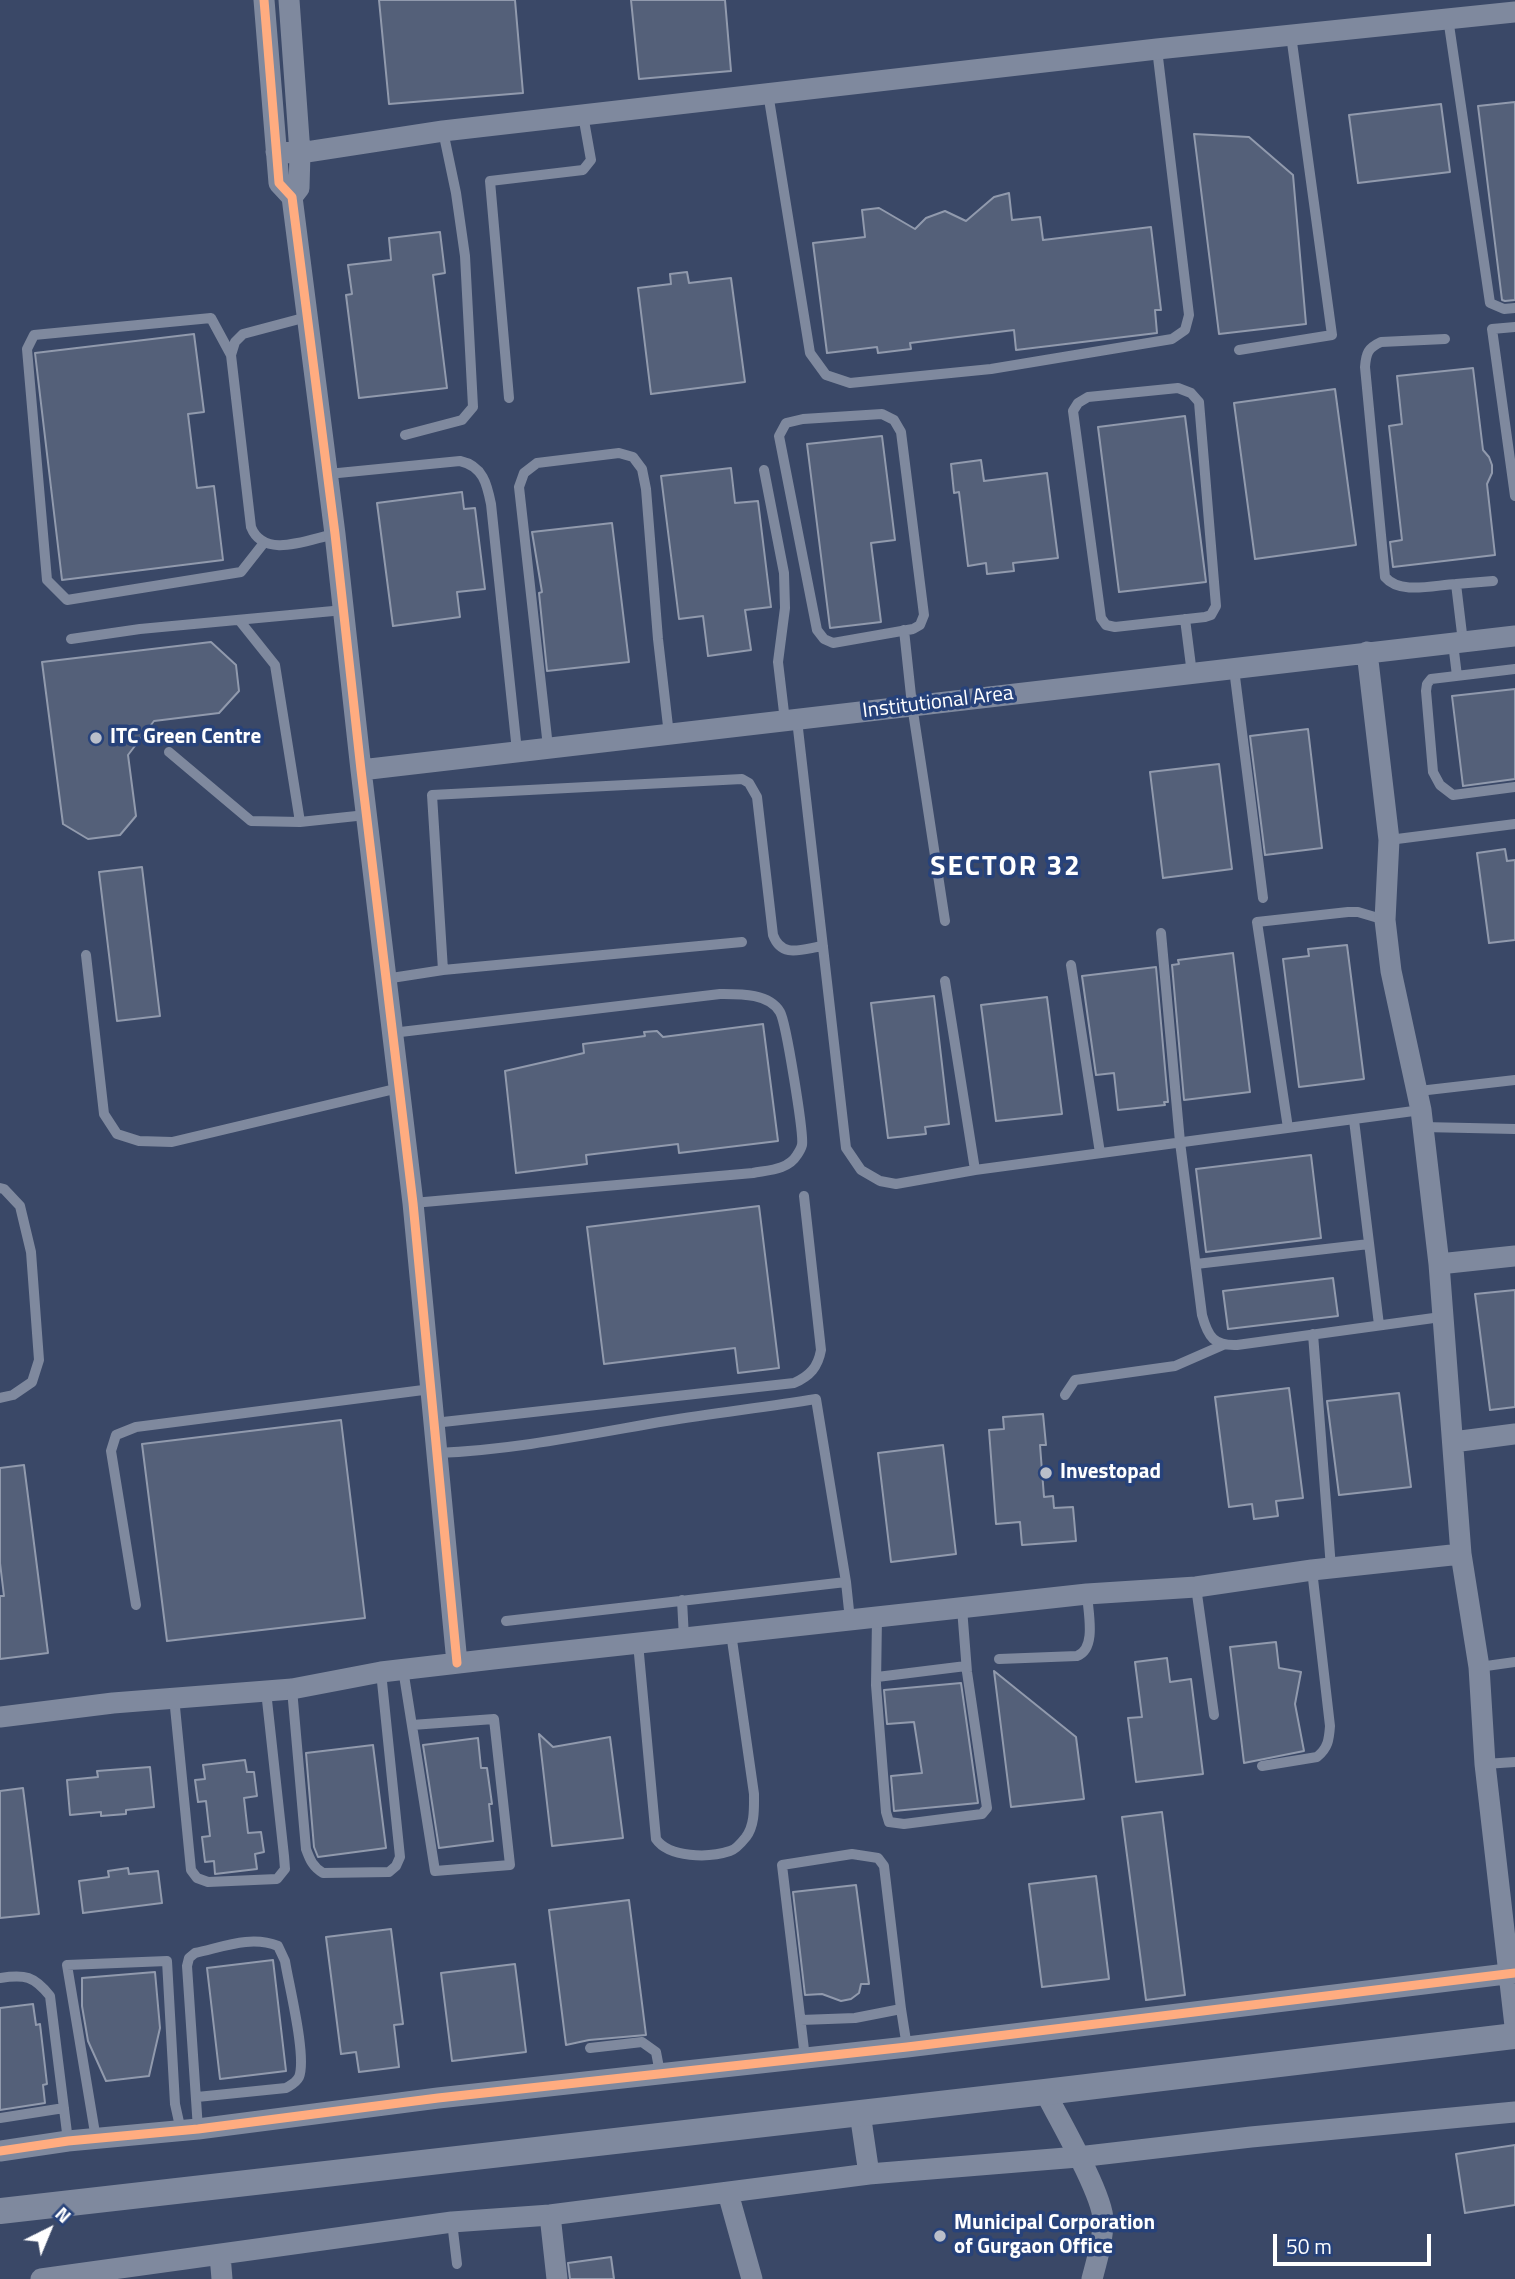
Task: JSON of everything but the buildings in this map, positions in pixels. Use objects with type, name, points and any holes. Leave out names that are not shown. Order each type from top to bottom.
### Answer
[{"type":"street","points":[[264,0],[279,183],[292,197],[344,610],[412,1203],[457,1663]]},
{"type":"street","points":[[289,0],[300,153],[299,188],[292,197]]},
{"type":"street","points":[[276,152],[300,153],[443,131],[768,93],[1515,12]]},
{"type":"street","name":"Institutional Area","points":[[361,770],[1515,636]]},
{"type":"street","points":[[1367,652],[1389,840],[1384,920],[1391,971],[1421,1109],[1438,1264],[1461,1554],[1479,1667],[1485,1764],[1512,1974],[1515,2026]]},
{"type":"street","points":[[1438,1264],[1515,1256]]},
{"type":"street","points":[[1453,1442],[1515,1434]]},
{"type":"street","points":[[0,1717],[174,1698],[292,1689],[403,1669],[1087,1594],[1196,1587],[1322,1569],[1461,1554]]},
{"type":"street","points":[[0,2151],[438,2098],[907,2047],[1512,1974]]},
{"type":"street","points":[[0,2211],[1515,2036]]},
{"type":"street","points":[[1045,2092],[1096,2194],[1103,2217],[1102,2237],[1092,2279]]},
{"type":"street","points":[[41,2279],[186,2269],[220,2255],[452,2222],[550,2215],[869,2174],[1078,2157],[1251,2137],[1515,2112]]},
{"type":"street","points":[[860,2113],[869,2174]]},
{"type":"street","points":[[728,2193],[752,2279]]},
{"type":"street","points":[[550,2215],[557,2279]]},
{"type":"street","points":[[220,2255],[222,2279]]},
{"type":"lane","points":[[1448,19],[1490,303],[1504,309],[1515,308]]},
{"type":"lane","points":[[1239,350],[1332,335],[1291,35]]},
{"type":"lane","points":[[768,93],[810,353],[826,375],[850,383],[990,369],[1172,339],[1185,330],[1189,315],[1157,49]]},
{"type":"lane","points":[[509,398],[490,181],[583,170],[590,160],[583,115]]},
{"type":"lane","points":[[405,435],[463,420],[473,407],[464,256],[456,193],[443,131]]},
{"type":"lane","points":[[231,355],[235,342],[243,334],[307,317]]},
{"type":"lane","points":[[263,544],[241,572],[67,600],[47,580],[27,349],[34,335],[211,318],[231,355],[254,534],[263,544],[276,546],[335,534]]},
{"type":"lane","points":[[1515,327],[1492,329],[1515,496]]},
{"type":"lane","points":[[1445,340],[1381,342],[1371,346],[1366,355],[1385,577],[1391,584],[1402,588],[1493,581]]},
{"type":"lane","points":[[1178,387],[1191,393],[1199,402],[1216,606],[1211,615],[1185,619],[1115,627],[1106,625],[1101,618],[1073,411],[1077,403],[1088,397],[1178,387]]},
{"type":"lane","points":[[882,414],[894,420],[901,432],[924,615],[920,625],[904,631],[833,643],[824,639],[817,630],[779,436],[786,423],[803,419],[882,414]]},
{"type":"lane","points":[[548,747],[519,487],[524,472],[537,463],[619,453],[633,457],[642,469],[646,489],[669,735]]},
{"type":"lane","points":[[328,474],[460,461],[470,463],[480,471],[487,482],[491,504],[517,751]]},
{"type":"lane","points":[[764,470],[784,572],[785,608],[778,662],[791,721],[823,946],[846,1148],[861,1170],[880,1181],[896,1184],[975,1170],[1421,1109],[1515,1080]]},
{"type":"lane","points":[[1456,584],[1457,676]]},
{"type":"lane","points":[[71,639],[140,629],[344,610]]},
{"type":"lane","points":[[1185,619],[1192,674]]},
{"type":"lane","points":[[239,620],[275,665],[300,822]]},
{"type":"lane","points":[[904,631],[912,705],[945,921]]},
{"type":"lane","points":[[1234,669],[1263,898]]},
{"type":"lane","points":[[1515,669],[1431,679],[1427,684],[1433,772],[1440,785],[1453,795],[1515,787]]},
{"type":"lane","points":[[169,752],[251,821],[300,822],[366,815]]},
{"type":"lane","points":[[443,970],[432,795],[742,779],[754,789],[757,797],[772,935],[776,944],[782,950],[790,951],[823,946]]},
{"type":"lane","points":[[1389,840],[1515,824]]},
{"type":"lane","points":[[1288,1128],[1257,922],[1348,912],[1384,920]]},
{"type":"lane","points":[[1161,933],[1180,1142],[1205,1327],[1213,1339],[1223,1345]]},
{"type":"lane","points":[[386,979],[443,970],[742,942]]},
{"type":"lane","points":[[86,955],[104,1114],[117,1134],[139,1141],[172,1142],[399,1088]]},
{"type":"lane","points":[[1071,965],[1100,1153]]},
{"type":"lane","points":[[945,981],[975,1170]]},
{"type":"lane","points":[[392,1033],[720,994],[741,994],[767,1000],[780,1011],[786,1028],[799,1118],[802,1144],[795,1158],[780,1168],[753,1173],[412,1203]]},
{"type":"lane","points":[[1421,1109],[1515,1129]]},
{"type":"lane","points":[[1354,1120],[1379,1325]]},
{"type":"lane","points":[[0,1188],[5,1189],[20,1206],[31,1252],[39,1360],[32,1382],[13,1395],[0,1398]]},
{"type":"lane","points":[[434,1423],[794,1382],[806,1377],[819,1362],[821,1350],[804,1196]]},
{"type":"lane","points":[[1196,1264],[1369,1244]]},
{"type":"lane","points":[[1065,1395],[1075,1380],[1175,1366],[1223,1345],[1441,1317]]},
{"type":"lane","points":[[1262,1766],[1317,1757],[1329,1742],[1313,1334]]},
{"type":"lane","points":[[136,1605],[111,1451],[116,1435],[136,1427],[431,1390]]},
{"type":"lane","points":[[437,1453],[472,1452],[541,1443],[669,1420],[816,1399],[850,1620]]},
{"type":"lane","points":[[506,1621],[846,1582]]},
{"type":"lane","points":[[1196,1587],[1214,1715]]},
{"type":"lane","points":[[999,1659],[1084,1654],[1089,1646],[1087,1594]]},
{"type":"lane","points":[[682,1601],[684,1638]]},
{"type":"lane","points":[[877,1617],[877,1677],[886,1812],[889,1822],[917,1822],[982,1814],[987,1808],[966,1666],[962,1608]]},
{"type":"lane","points":[[638,1643],[656,1839],[667,1849],[680,1853],[710,1855],[732,1851],[748,1835],[754,1819],[754,1794],[731,1633]]},
{"type":"lane","points":[[1479,1667],[1515,1662]]},
{"type":"lane","points":[[877,1677],[966,1666]]},
{"type":"lane","points":[[403,1669],[435,1871],[510,1865],[494,1719],[412,1725]]},
{"type":"lane","points":[[292,1689],[309,1860],[323,1873],[389,1872],[396,1867],[400,1857],[381,1672]]},
{"type":"lane","points":[[174,1698],[191,1870],[197,1878],[208,1882],[277,1879],[285,1869],[266,1691]]},
{"type":"lane","points":[[1485,1764],[1515,1762]]},
{"type":"lane","points":[[805,2058],[782,1865],[852,1854],[878,1858],[884,1866],[907,2047]]},
{"type":"lane","points":[[189,2130],[197,2097],[187,1966],[189,1958],[195,1953],[250,1941],[264,1940],[278,1946],[285,1961],[301,2057],[299,2076],[294,2084],[286,2088],[197,2097]]},
{"type":"lane","points":[[96,2139],[68,1965],[167,1961],[175,2104],[189,2130]]},
{"type":"lane","points":[[0,1978],[17,1976],[38,1981],[50,1996],[68,2141]]},
{"type":"lane","points":[[802,2020],[855,2018],[901,2009]]},
{"type":"lane","points":[[590,2048],[642,2042],[656,2052],[660,2073]]},
{"type":"lane","points":[[0,2118],[64,2108]]},
{"type":"lane","points":[[452,2222],[457,2264]]},
{"type":"cycle path","points":[[264,0],[279,183],[292,197],[335,534],[413,1203],[457,1663]]},
{"type":"cycle path","points":[[0,2151],[438,2098],[907,2047],[1515,1973]]},
{"type":"place","name":"ITC Green Centre","points":[[96,738]]},
{"type":"place","name":"Investopad","points":[[1046,1473]]},
{"type":"place","name":"Municipal Corporation of Gurgaon Office","points":[[940,2236]]},
{"type":"district","name":"SECTOR 32","points":[[1006,868]]}]
